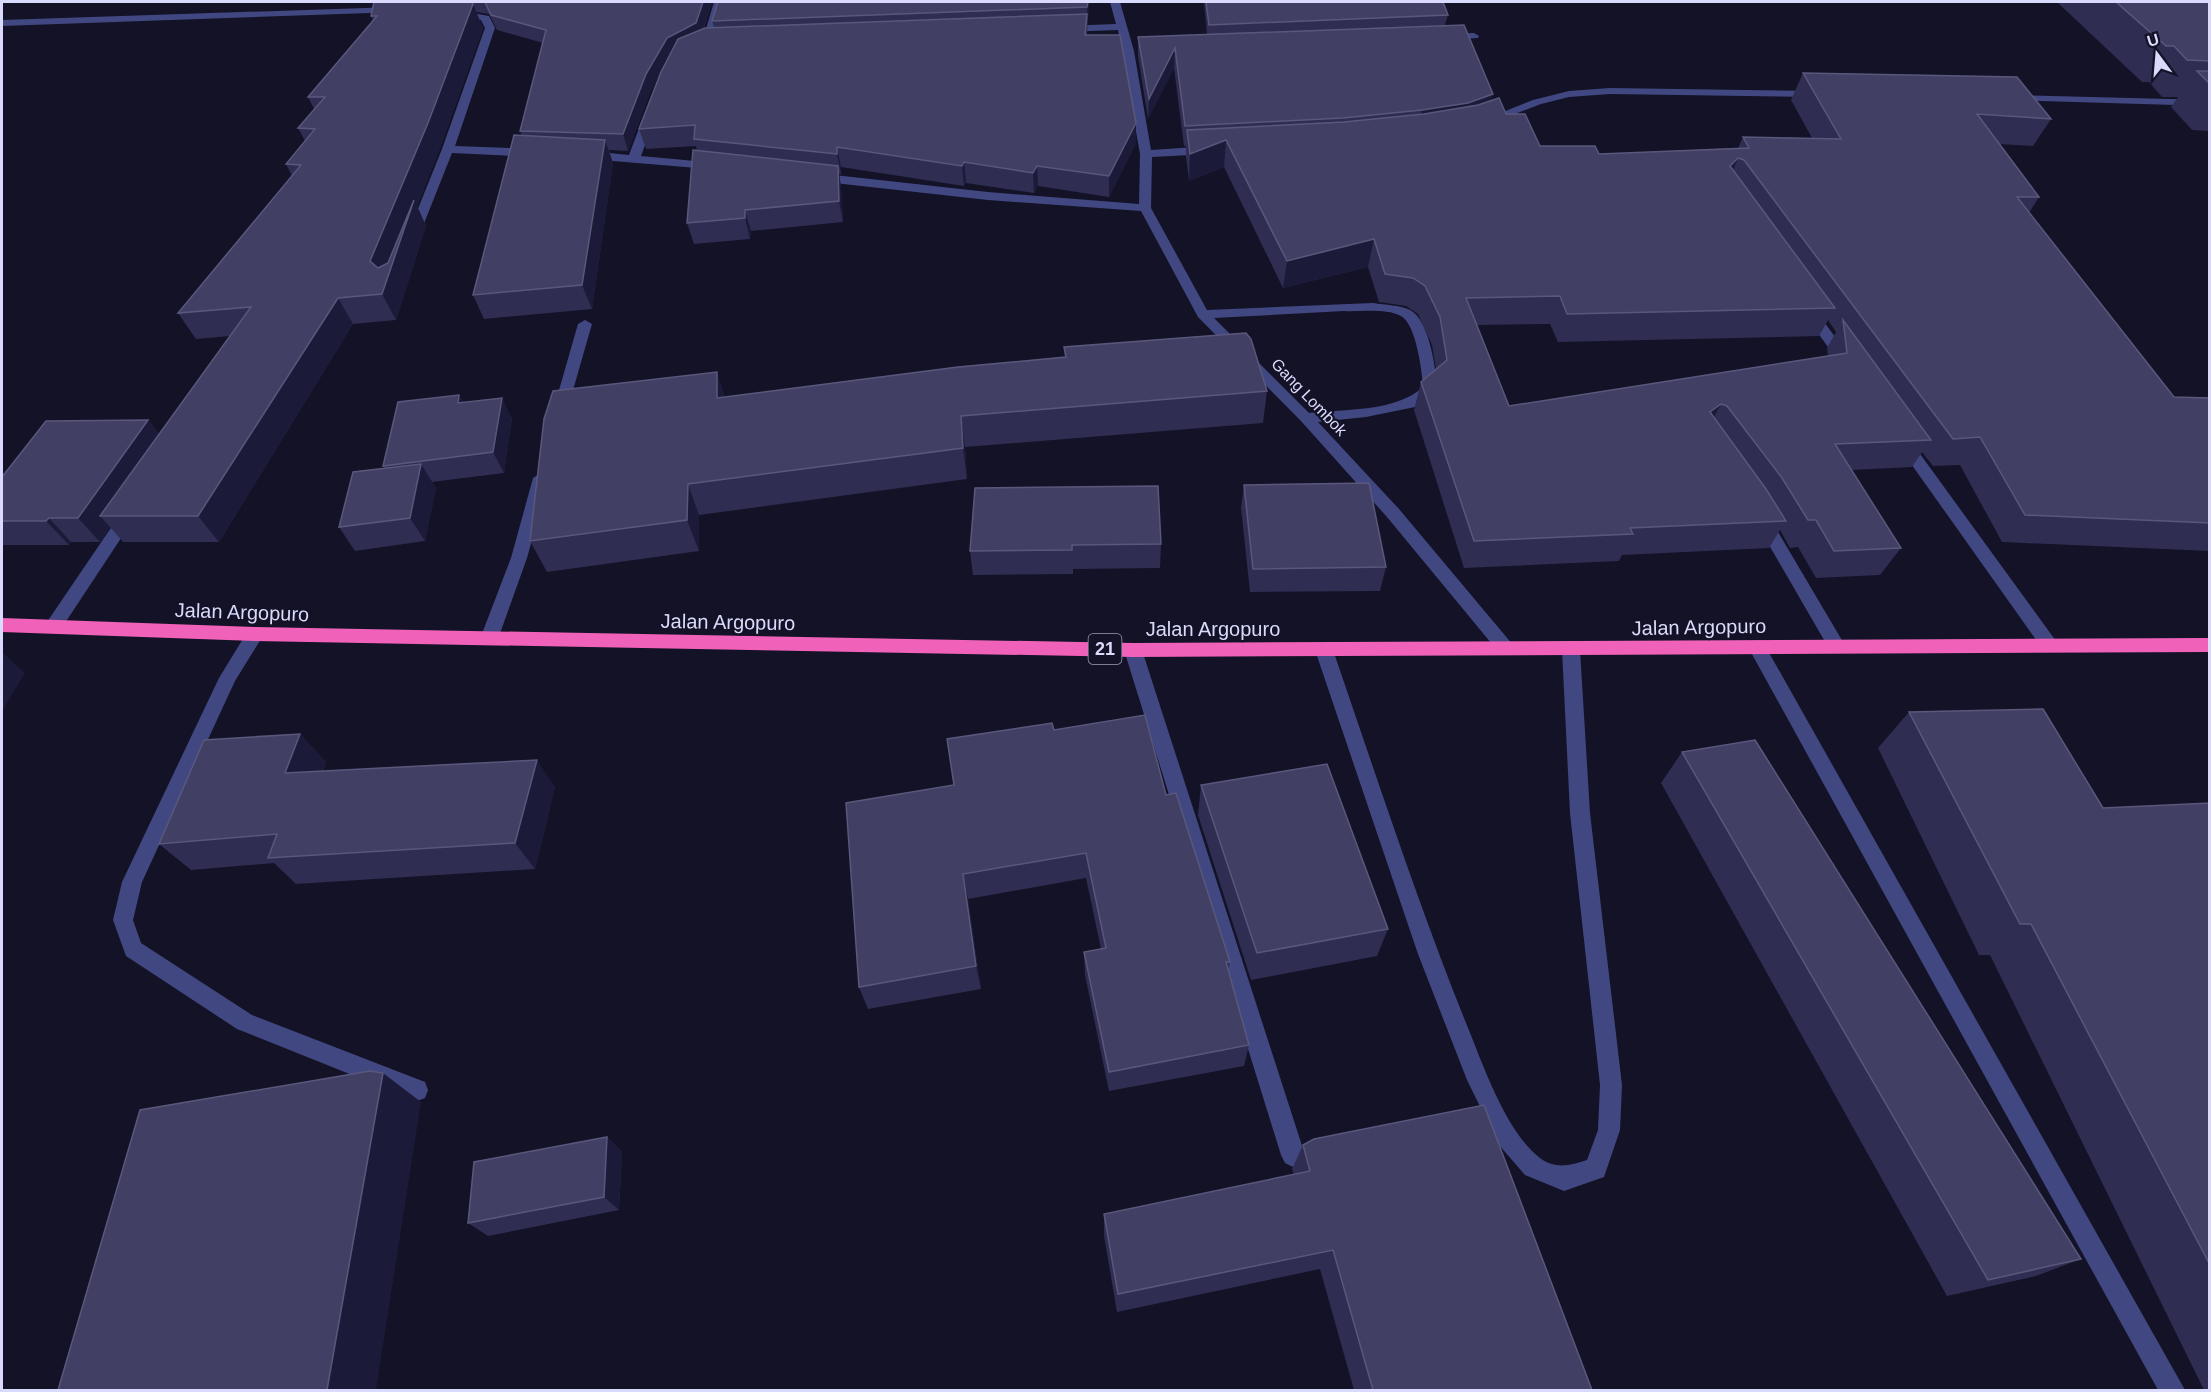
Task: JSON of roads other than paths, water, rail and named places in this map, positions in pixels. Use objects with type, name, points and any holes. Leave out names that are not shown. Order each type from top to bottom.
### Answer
[{"type":"highway","name":"Jalan Argopuro","points":[[2,625],[255,634],[1133,650],[1571,650],[2210,645]]},
{"type":"street","points":[[707,43],[719,2]]},
{"type":"street","name":"Gang Lombok","points":[[1115,2],[1122,27],[1135,50],[1146,154],[1145,208],[1203,314],[1306,418],[1393,513],[1507,650]]},
{"type":"street","points":[[2,23],[145,13],[372,5],[406,10]]},
{"type":"street","points":[[410,244],[448,149],[490,28],[485,18],[440,12]]},
{"type":"street","points":[[1052,30],[1122,27]]},
{"type":"street","points":[[1439,38],[1474,36]]},
{"type":"street","points":[[1470,126],[1537,102],[1569,94],[1610,91],[1830,94]]},
{"type":"street","points":[[1995,98],[2210,103]]},
{"type":"street","points":[[634,158],[655,102]]},
{"type":"street","points":[[448,149],[548,154]]},
{"type":"street","points":[[1146,154],[1218,150]]},
{"type":"street","points":[[580,155],[728,168]]},
{"type":"street","points":[[799,175],[988,196],[1145,208]]},
{"type":"street","points":[[1800,297],[1853,372]]},
{"type":"street","points":[[1203,314],[1356,307],[1395,308],[1408,314],[1417,328],[1430,374],[1430,388],[1415,402],[1306,418]]},
{"type":"street","points":[[557,425],[585,324]]},
{"type":"street","points":[[1893,427],[2050,645]]},
{"type":"street","points":[[489,639],[519,558],[547,458]]},
{"type":"street","points":[[53,627],[139,499]]},
{"type":"street","points":[[1751,502],[1838,647]]},
{"type":"street","points":[[255,634],[228,678],[158,825],[132,882],[123,920],[134,949],[245,1022],[417,1090]]},
{"type":"street","points":[[1757,647],[2172,1390]]},
{"type":"street","points":[[1133,650],[1293,1155]]},
{"type":"street","points":[[1324,650],[1428,954],[1475,1072],[1507,1137],[1533,1167],[1564,1179],[1596,1169],[1609,1130],[1611,1085],[1580,805],[1571,695],[1571,650]]}]
